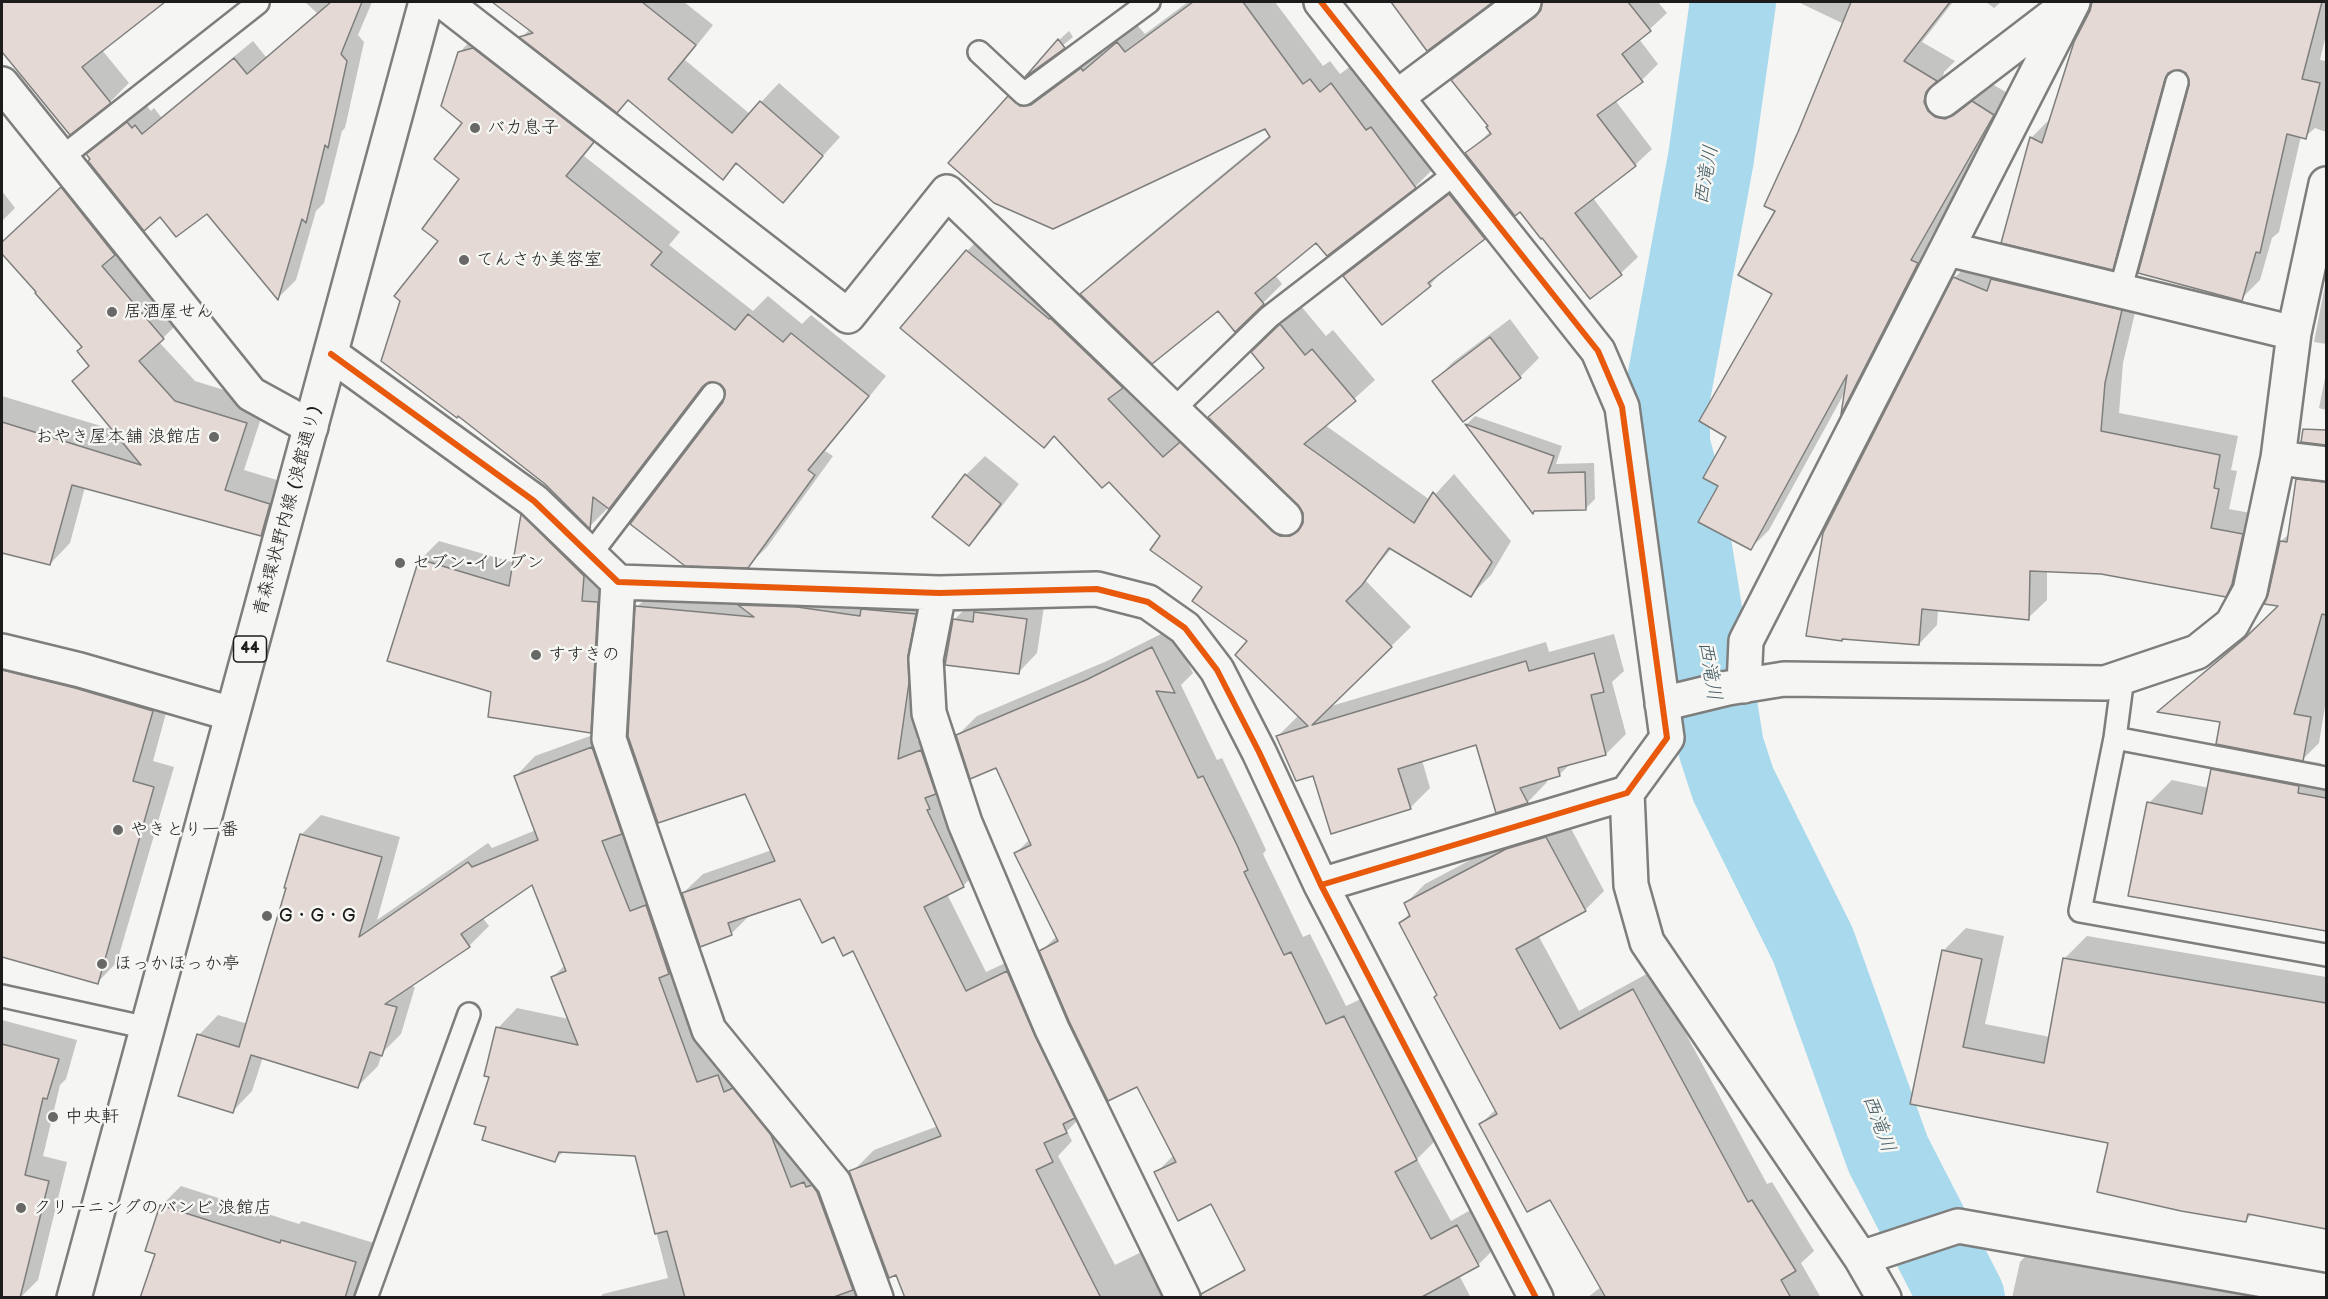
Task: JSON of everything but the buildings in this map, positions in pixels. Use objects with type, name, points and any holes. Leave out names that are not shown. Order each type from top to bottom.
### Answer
[{"type":"street","name":"青森環状野内線 (浪館通り)","points":[[74,1298],[426,2]]},
{"type":"street","points":[[444,2],[848,315],[947,192],[1285,518]]},
{"type":"street","points":[[1321,2],[1598,351],[1622,407],[1667,738],[1627,793],[1321,885]]},
{"type":"street","points":[[1397,98],[1524,2]]},
{"type":"street","points":[[1943,100],[2073,2]]},
{"type":"street","points":[[1736,687],[1746,641],[2073,2]]},
{"type":"street","points":[[2,84],[251,394],[311,428]]},
{"type":"street","points":[[1662,704],[1784,679],[2104,683],[2197,652],[2232,624],[2250,591],[2278,458],[2294,333],[2326,185]]},
{"type":"street","points":[[1948,249],[2294,333]]},
{"type":"street","points":[[331,354],[534,501],[618,582],[939,593],[1097,589],[1148,602],[1185,628],[1222,680],[1259,752],[1321,885],[1536,1298]]},
{"type":"street","points":[[2278,458],[2326,464]]},
{"type":"street","points":[[618,582],[609,739],[709,1030],[834,1182],[876,1298]]},
{"type":"street","points":[[939,593],[926,659],[929,713],[966,823],[1052,1029],[1183,1298]]},
{"type":"street","points":[[2,651],[80,670],[232,714]]},
{"type":"street","points":[[1627,793],[1631,885],[1647,942],[1861,1258],[1884,1298]]},
{"type":"street","points":[[1861,1258],[1958,1226],[2326,1291]]},
{"type":"lane","points":[[979,52],[1024,94],[1149,2]]},
{"type":"lane","points":[[61,158],[258,3]]},
{"type":"lane","points":[[2120,291],[2177,82]]},
{"type":"lane","points":[[1173,410],[1269,317],[1456,172]]},
{"type":"lane","points":[[590,555],[713,394]]},
{"type":"lane","points":[[2123,676],[2115,738],[2080,911],[2326,954]]},
{"type":"lane","points":[[2115,738],[2326,778]]},
{"type":"lane","points":[[2,996],[148,1028]]},
{"type":"lane","points":[[366,1298],[469,1014]]},
{"type":"waterway","name":"西滝川","points":[[1733,2],[1711,158],[1667,397],[1667,445],[1680,492],[1721,747],[1733,784],[1813,945],[1888,1154],[1962,1298]]},
{"type":"cycle path","points":[[1321,2],[1598,351],[1622,407],[1667,738],[1627,793],[1321,885]]},
{"type":"cycle path","points":[[331,354],[534,501],[618,582],[939,593],[1097,589],[1148,602],[1185,628],[1217,670],[1259,752],[1321,885],[1536,1298]]},
{"type":"place","name":"バカ息子","points":[[475,128]]},
{"type":"place","name":"てんさか美容室","points":[[464,260]]},
{"type":"place","name":"居酒屋せん","points":[[112,312]]},
{"type":"place","name":"おやき屋本舗 浪館店","points":[[214,437]]},
{"type":"place","name":"セブン-イレブン","points":[[400,563]]},
{"type":"place","name":"すすきの","points":[[536,655]]},
{"type":"place","name":"やきとり一番","points":[[118,830]]},
{"type":"place","name":"G・G・G","points":[[267,916]]},
{"type":"place","name":"ほっかほっか亭","points":[[102,964]]},
{"type":"place","name":"中央軒","points":[[53,1117]]},
{"type":"place","name":"クリーニングのバンビ 浪館店","points":[[21,1208]]}]
